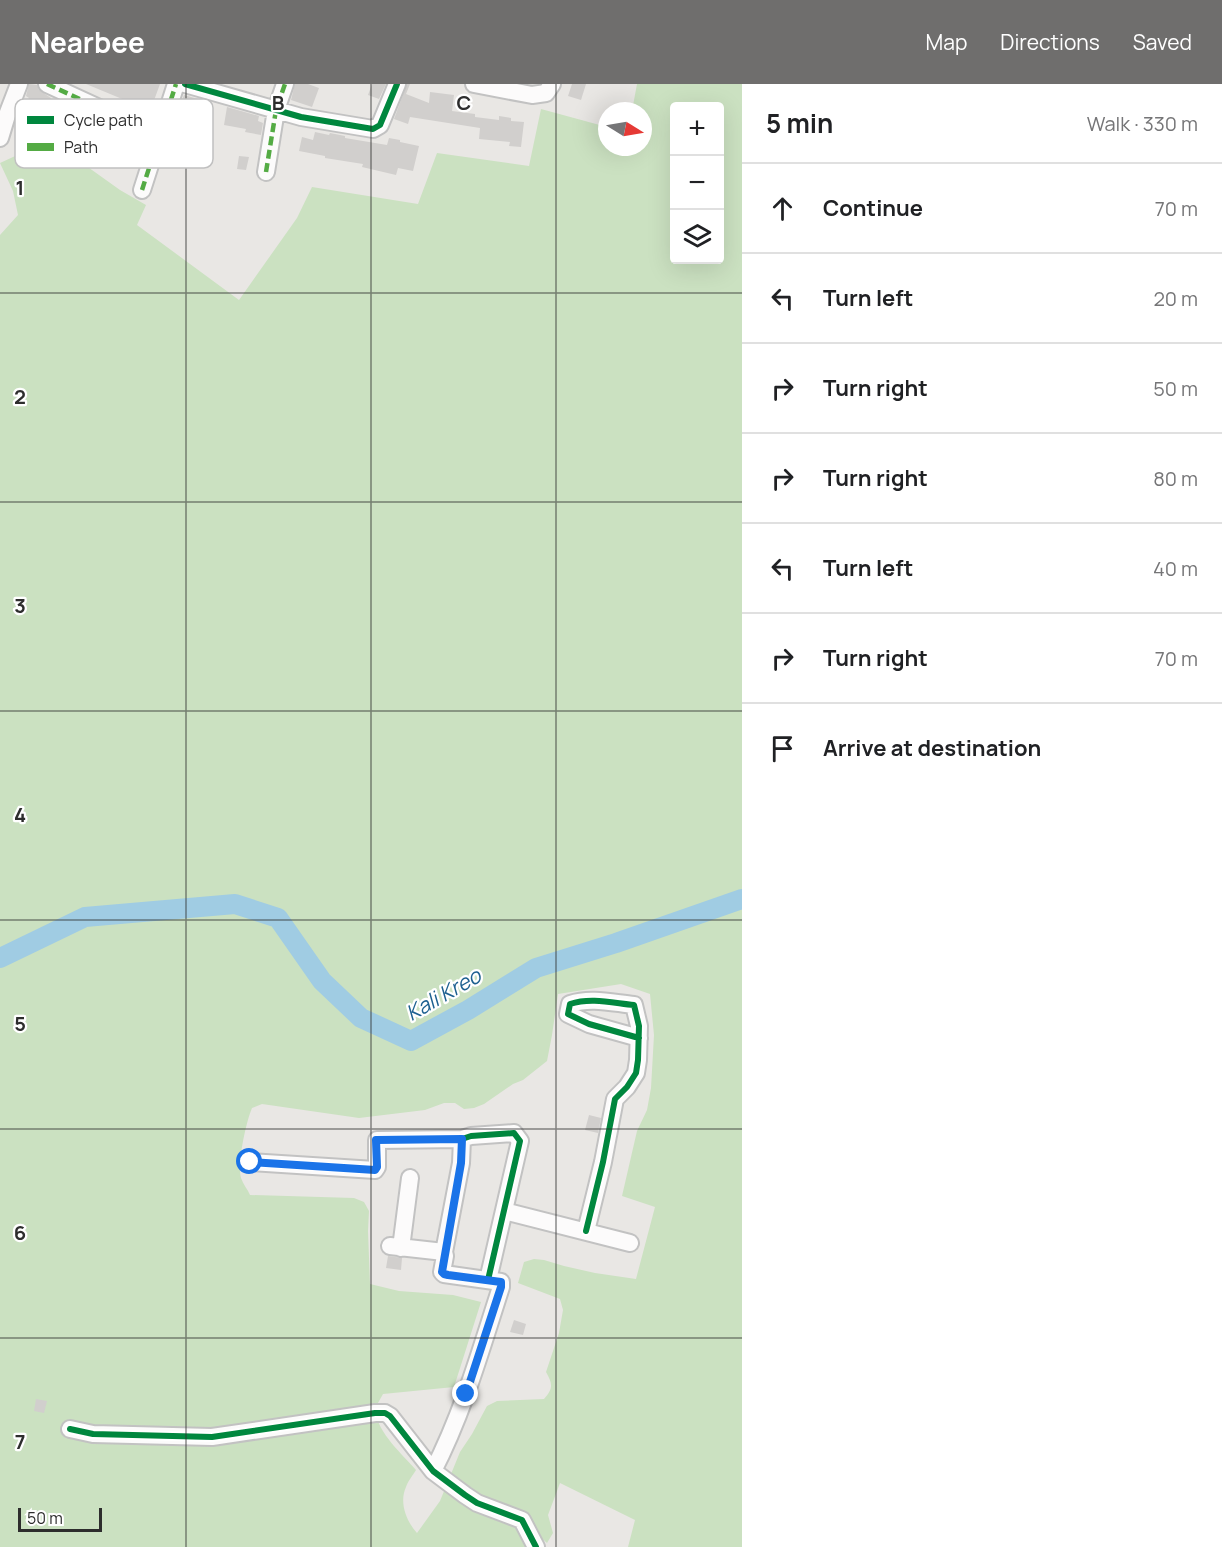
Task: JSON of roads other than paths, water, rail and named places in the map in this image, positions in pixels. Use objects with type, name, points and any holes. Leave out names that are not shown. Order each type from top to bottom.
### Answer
[{"type":"street","points":[[0,138],[19,84]]},
{"type":"street","points":[[47,84],[80,99]]},
{"type":"street","points":[[171,99],[176,84]]},
{"type":"street","points":[[185,84],[301,117],[373,129],[380,125],[397,84]]},
{"type":"street","points":[[266,172],[276,110],[285,84]]},
{"type":"street","points":[[474,84],[532,95],[549,88]]},
{"type":"street","points":[[142,190],[149,168]]},
{"type":"street","points":[[586,1231],[615,1099],[636,1073],[639,1038]]},
{"type":"street","points":[[250,1162],[375,1170],[377,1167],[376,1140],[462,1139],[471,1136],[514,1133],[520,1141],[488,1280]]},
{"type":"street","points":[[433,1471],[466,1394],[501,1287],[501,1282],[442,1272],[461,1163],[462,1139]]},
{"type":"street","points":[[410,1178],[396,1247],[444,1252]]},
{"type":"street","points":[[504,1211],[630,1243]]},
{"type":"street","points":[[70,1429],[93,1434],[212,1437],[385,1413],[390,1416],[433,1471],[477,1503],[522,1520],[536,1547]]},
{"type":"waterway","name":"Kali Kreo","points":[[0,958],[85,917],[235,904],[278,918],[322,981],[361,1018],[411,1041],[468,1010],[536,968],[742,899]]}]
